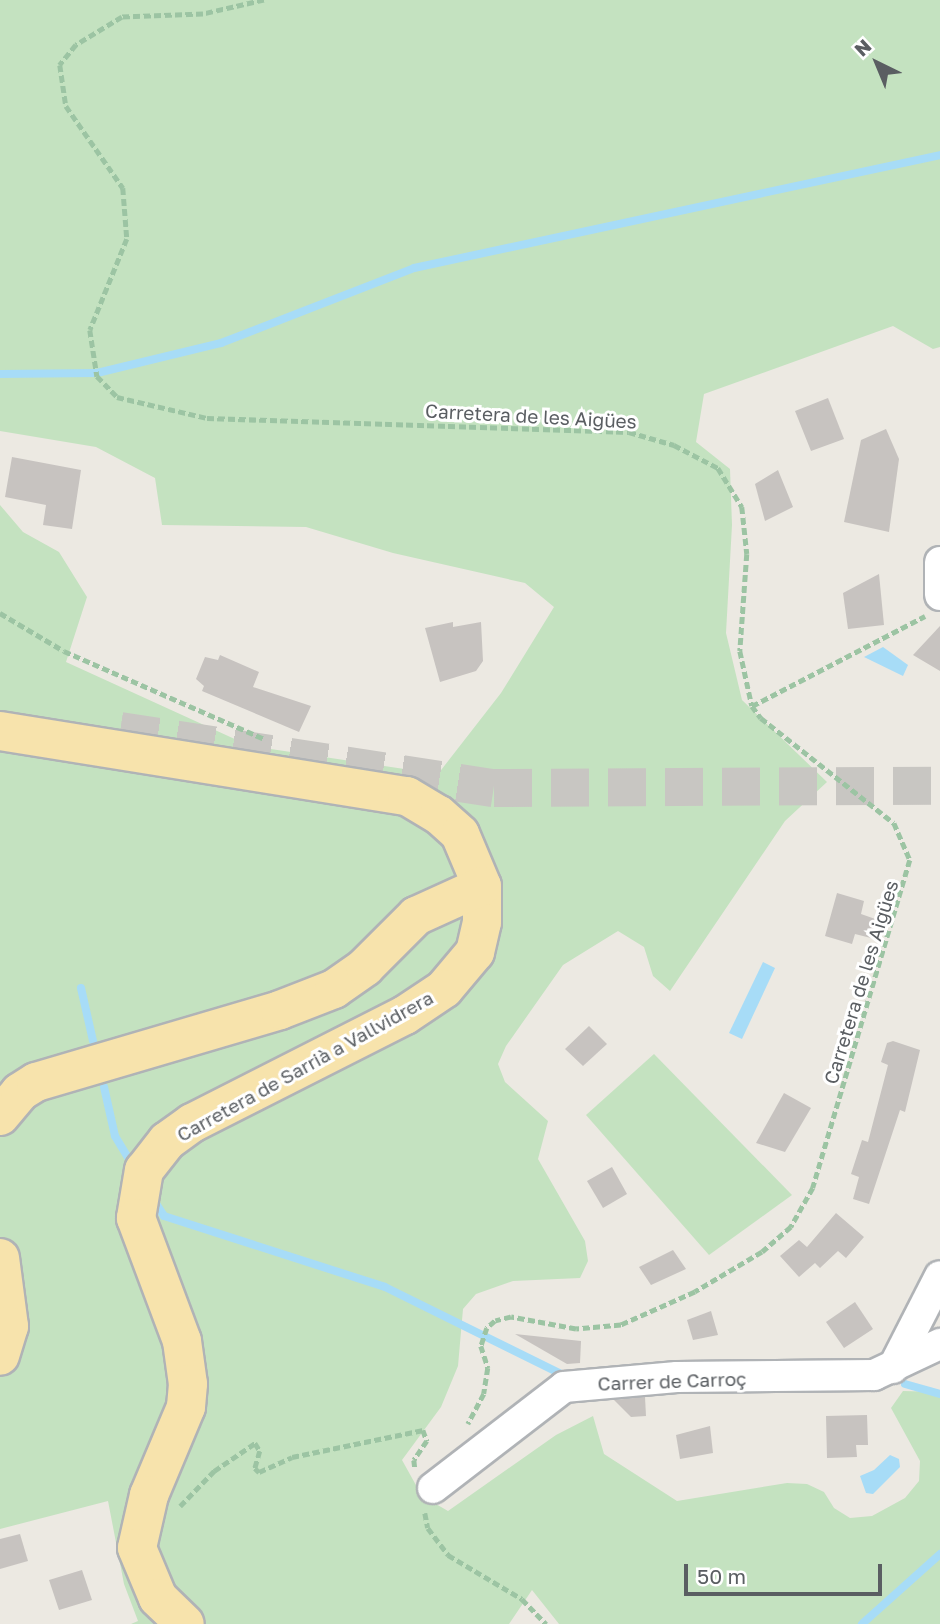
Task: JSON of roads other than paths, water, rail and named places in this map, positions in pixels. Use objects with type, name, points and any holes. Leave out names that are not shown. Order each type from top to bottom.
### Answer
[{"type":"main road","name":"Carretera de Sarrià a Vallvidrera","points":[[0,731],[407,796],[439,815],[460,834],[482,886],[483,911],[474,952],[444,989],[405,1015],[192,1123],[167,1141],[144,1170],[136,1218],[182,1341],[188,1384],[186,1407],[149,1495],[137,1548],[158,1598],[185,1624]]},
{"type":"main road","points":[[0,1116],[20,1092],[36,1082],[280,1010],[334,989],[365,967],[416,916],[482,886]]},
{"type":"main road","points":[[0,1258],[9,1326],[0,1356]]},
{"type":"street","points":[[935,604],[940,562]]},
{"type":"street","points":[[893,1368],[940,1276]]},
{"type":"street","name":"Carrer de Carroç","points":[[432,1488],[564,1387],[677,1377],[874,1375],[940,1344]]},
{"type":"water","points":[[883,647],[908,665],[903,676],[864,657]]},
{"type":"water","points":[[763,962],[775,968],[742,1039],[729,1033]]},
{"type":"water","points":[[890,1455],[899,1459],[900,1467],[873,1494],[866,1493],[860,1476],[874,1470]]},
{"type":"waterway","points":[[0,374],[97,373],[221,343],[414,268],[940,155]]},
{"type":"waterway","points":[[81,988],[93,1041]]},
{"type":"waterway","points":[[104,1087],[115,1136],[129,1159]]},
{"type":"waterway","points":[[153,1199],[164,1216],[385,1287],[567,1377]]},
{"type":"waterway","points":[[905,1384],[940,1394]]},
{"type":"waterway","points":[[862,1624],[940,1554]]},
{"type":"tunnel","points":[[120,731],[494,788],[940,786]]}]
